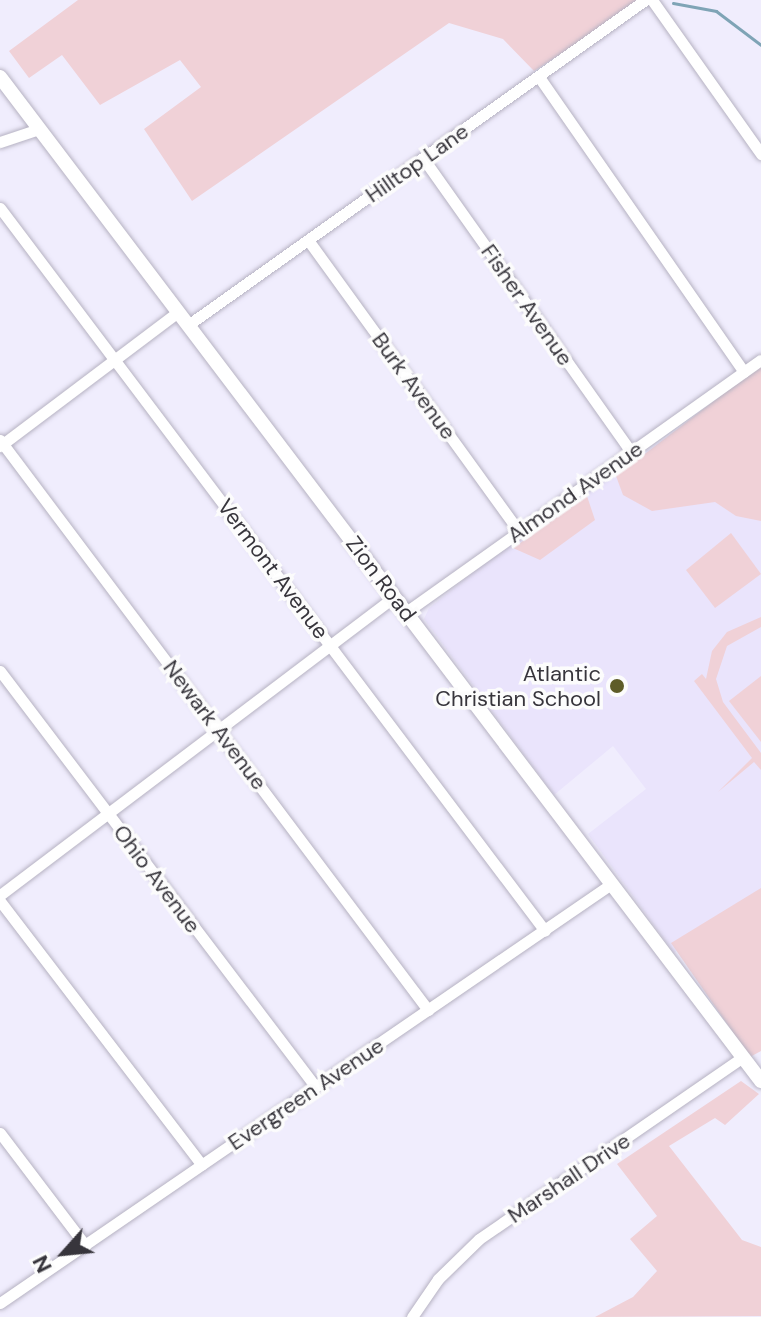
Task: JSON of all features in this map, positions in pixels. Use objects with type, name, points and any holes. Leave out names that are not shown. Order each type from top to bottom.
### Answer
[{"type":"street","name":"Hilltop Lane","points":[[188,325],[645,0]]},
{"type":"street","points":[[652,0],[761,154]]},
{"type":"street","name":"Zion Road","points":[[0,77],[761,1081]]},
{"type":"street","points":[[539,77],[744,372]]},
{"type":"street","points":[[0,142],[39,129]]},
{"type":"street","name":"Fisher Avenue","points":[[423,158],[631,452]]},
{"type":"street","name":"Vermont Avenue","points":[[0,208],[545,931]]},
{"type":"street","name":"Burk Avenue","points":[[308,240],[519,532]]},
{"type":"street","points":[[1,443],[178,312]]},
{"type":"street","name":"Almond Avenue","points":[[406,612],[761,360]]},
{"type":"street","name":"Newark Avenue","points":[[1,443],[428,1010]]},
{"type":"street","points":[[0,895],[394,597]]},
{"type":"street","name":"Ohio Avenue","points":[[0,671],[315,1086]]},
{"type":"street","name":"Evergreen Avenue","points":[[0,1303],[611,884]]},
{"type":"street","points":[[0,901],[202,1165]]},
{"type":"street","name":"Marshall Drive","points":[[412,1317],[438,1279],[479,1239],[743,1057]]},
{"type":"street","points":[[0,1133],[85,1245]]},
{"type":"shaded area","points":[[78,0],[645,0],[534,71],[503,39],[449,23],[192,201],[144,129],[201,87],[180,60],[100,105],[62,55],[29,78],[9,51]]},
{"type":"shaded area","points":[[761,365],[761,521],[736,516],[715,502],[652,511],[623,495],[616,476]]},
{"type":"shaded area","name":"Atlantic Christian School","points":[[685,424],[761,521],[761,889],[674,953],[588,834],[646,789],[613,746],[554,795],[424,619],[429,608],[479,568]]},
{"type":"shaded area","points":[[587,496],[595,520],[540,560],[513,548]]},
{"type":"shaded area","points":[[731,533],[761,574],[715,608],[686,570]]},
{"type":"shaded area","points":[[761,617],[761,627],[727,646],[716,679],[723,702],[761,753],[761,770],[754,762],[718,792],[752,758],[694,681],[702,674],[706,679],[712,651],[727,632]]},
{"type":"shaded area","points":[[761,676],[761,742],[729,701]]},
{"type":"shaded area","points":[[761,888],[761,1051],[750,1057],[671,943]]},
{"type":"shaded area","points":[[741,1081],[759,1094],[725,1125],[715,1118],[669,1146],[742,1240],[761,1247],[761,1316],[595,1317],[633,1297],[657,1271],[630,1239],[657,1216],[617,1164]]},
{"type":"waterway","points":[[673,3],[716,11],[761,45]]},
{"type":"place","name":"Atlantic Christian School","points":[[617,686]]}]
